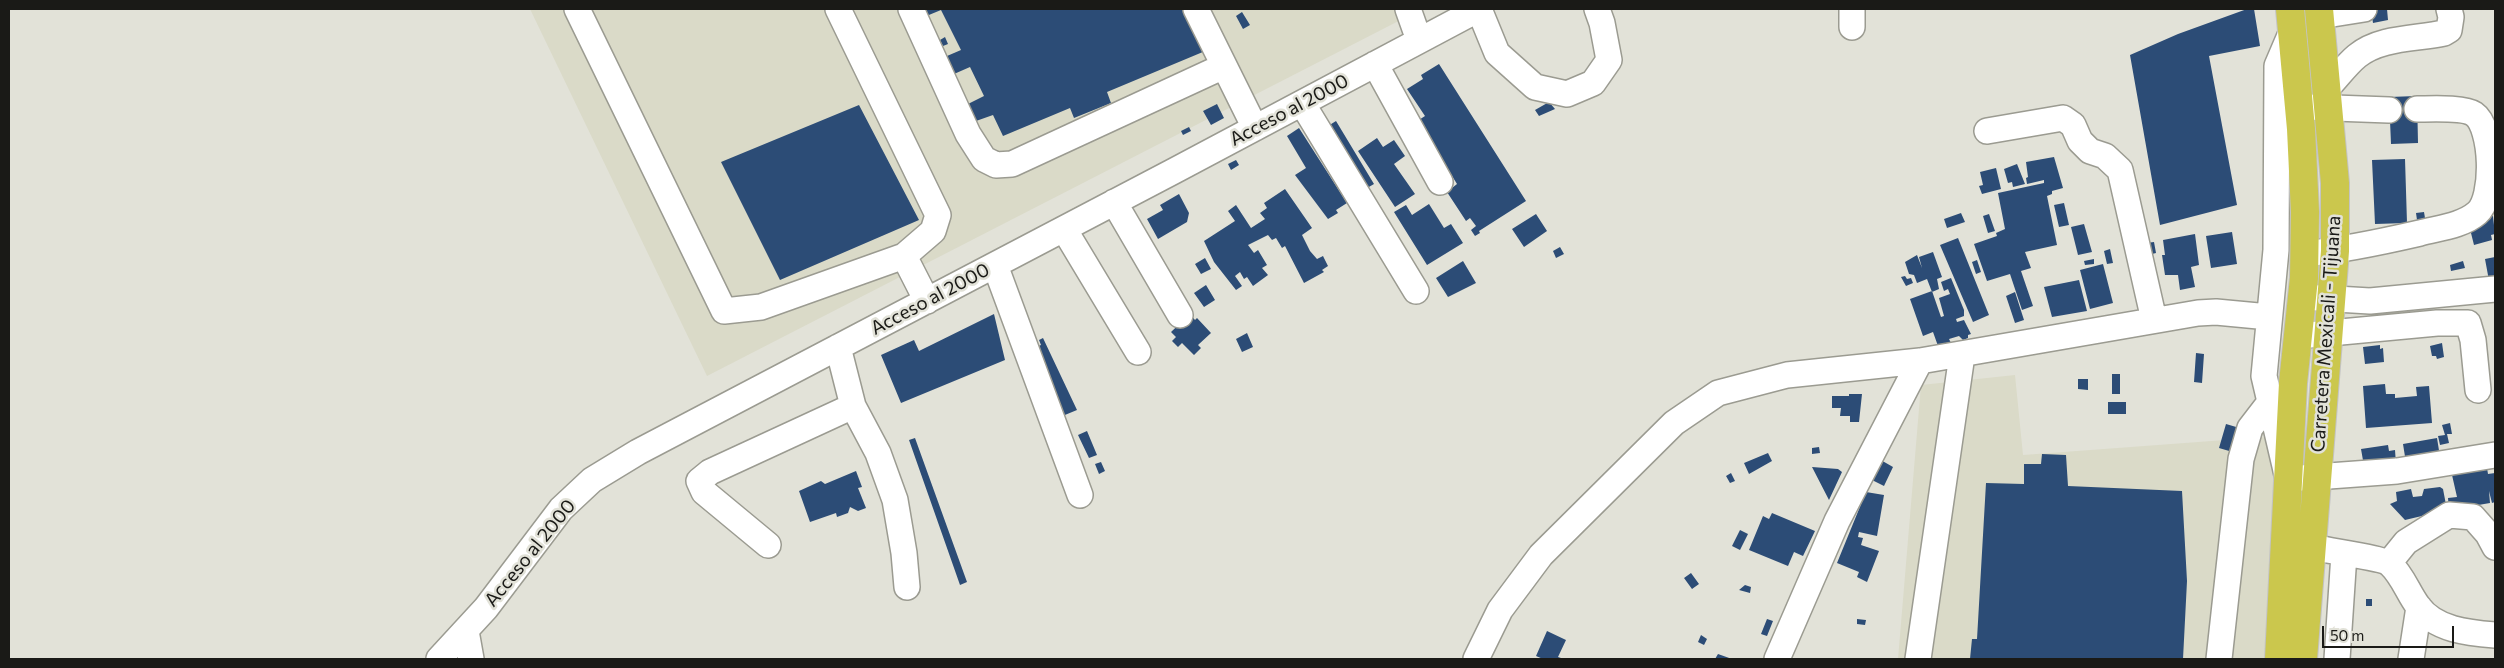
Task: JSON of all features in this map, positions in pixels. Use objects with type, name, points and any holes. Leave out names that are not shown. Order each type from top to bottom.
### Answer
[{"type":"highway","name":"Carretera Mexicali - Tijuana","points":[[2303,659],[2334,251],[2335,183],[2319,13]]},
{"type":"highway","name":"Carretera Mexicali - Tijuana","points":[[2279,659],[2288,479],[2302,297],[2305,212],[2299,107],[2291,20]]},
{"type":"street","points":[[577,9],[724,311],[761,307],[904,256],[933,231],[938,215],[838,9]]},
{"type":"street","points":[[911,9],[968,134],[984,159],[996,165],[1012,164],[1224,66]]},
{"type":"street","points":[[1196,9],[1255,128]]},
{"type":"street","points":[[1408,9],[1419,40]]},
{"type":"street","points":[[1479,9],[1497,52],[1535,86],[1567,94],[1593,83],[1609,60],[1602,23],[1597,9]]},
{"type":"street","name":"Acceso al 2000","points":[[439,659],[486,608],[561,510],[592,480],[638,452],[1479,9]]},
{"type":"street","points":[[2319,13],[2364,9]]},
{"type":"street","points":[[2328,97],[2357,56],[2372,47],[2444,33],[2449,30],[2451,17],[2449,9]]},
{"type":"street","points":[[2291,20],[2276,66],[2276,233],[2264,376],[2288,479],[2397,471],[2495,455]]},
{"type":"street","points":[[1374,64],[1440,182]]},
{"type":"street","points":[[2299,107],[2328,97],[2390,110]]},
{"type":"street","points":[[1302,103],[1416,291]]},
{"type":"street","points":[[2304,254],[2334,251],[2451,225],[2478,213],[2486,200],[2490,184],[2488,153],[2483,126],[2474,114],[2463,111],[2417,109]]},
{"type":"street","points":[[1987,131],[2064,118],[2073,125],[2080,141],[2090,151],[2104,156],[2120,170],[2154,320]]},
{"type":"street","points":[[1114,202],[1180,315]]},
{"type":"street","points":[[1064,229],[1138,352]]},
{"type":"street","points":[[904,256],[927,300]]},
{"type":"street","points":[[995,265],[1080,495]]},
{"type":"street","points":[[2302,297],[2370,301],[2495,289]]},
{"type":"street","points":[[1476,659],[1500,610],[1541,555],[1674,423],[1718,393],[1787,375],[1920,362],[2154,320],[2216,312],[2269,318]]},
{"type":"street","points":[[2298,336],[2437,322],[2468,323],[2473,340],[2478,390]]},
{"type":"street","points":[[838,347],[853,406],[878,454],[895,500],[904,553],[906,587]]},
{"type":"street","points":[[1918,659],[1962,355]]},
{"type":"street","points":[[1777,659],[1837,521],[1920,362]]},
{"type":"street","points":[[2219,659],[2241,459],[2250,428],[2270,402]]},
{"type":"street","points":[[768,545],[704,492],[699,481],[710,472],[853,406]]},
{"type":"street","points":[[2389,563],[2406,542],[2449,515],[2473,517],[2488,534],[2495,546]]},
{"type":"street","points":[[2311,547],[2389,563],[2419,607],[2436,621],[2463,633],[2495,635]]},
{"type":"street","points":[[2337,659],[2344,554]]},
{"type":"street","points":[[2411,659],[2419,607]]},
{"type":"street","points":[[466,631],[471,659]]},
{"type":"shaded area","points":[[530,9],[1422,9],[707,376]]},
{"type":"shaded area","points":[[2015,375],[2023,455],[2279,436],[2264,659],[1898,659],[1921,385]]},
{"type":"building","points":[[920,9],[1190,9],[1210,49],[1107,92],[1111,103],[1074,118],[1070,108],[1003,136],[993,115],[976,121],[968,104],[984,96],[970,67],[954,74],[947,56],[961,50],[941,10],[924,17]]},
{"type":"building","points":[[2247,9],[2254,9],[2260,46],[2209,56],[2237,205],[2160,225],[2130,55],[2178,34]]},
{"type":"building","points":[[2387,9],[2388,20],[2373,23],[2371,10]]},
{"type":"building","points":[[1242,12],[1250,25],[1243,29],[1236,16]]},
{"type":"building","points":[[945,37],[948,44],[943,46],[940,40]]},
{"type":"building","points":[[1439,64],[1526,201],[1479,231],[1480,233],[1475,236],[1471,230],[1476,226],[1470,218],[1466,221],[1447,192],[1457,184],[1446,166],[1408,127],[1425,116],[1407,89],[1423,79],[1421,75]]},
{"type":"building","points":[[2417,96],[2418,143],[2391,144],[2389,97]]},
{"type":"building","points":[[1549,102],[1555,109],[1539,116],[1535,110]]},
{"type":"building","points":[[1217,104],[1224,118],[1211,125],[1203,111]]},
{"type":"building","points":[[859,105],[919,220],[780,280],[721,162]]},
{"type":"building","points":[[1336,121],[1374,184],[1355,195],[1320,131]]},
{"type":"building","points":[[1189,127],[1191,131],[1183,135],[1181,131]]},
{"type":"building","points":[[1299,128],[1347,203],[1336,210],[1338,213],[1328,219],[1295,175],[1306,168],[1287,136]]},
{"type":"building","points":[[1377,138],[1383,147],[1394,140],[1405,156],[1394,164],[1415,194],[1395,207],[1358,151]]},
{"type":"building","points":[[2054,157],[2063,188],[2052,191],[2052,194],[2047,196],[2057,245],[2025,252],[2031,268],[2021,271],[2033,306],[2022,310],[2010,274],[1987,281],[1974,244],[1997,236],[1996,233],[2005,229],[1998,193],[2044,183],[2044,180],[2027,184],[2026,162]]},
{"type":"building","points":[[2405,159],[2407,223],[2375,224],[2372,160]]},
{"type":"building","points":[[1236,160],[1239,165],[1231,170],[1228,164]]},
{"type":"building","points":[[2017,164],[2025,184],[2013,187],[2012,182],[2008,183],[2004,169]]},
{"type":"building","points":[[1996,168],[2001,189],[1982,194],[1979,186],[1983,185],[1980,172]]},
{"type":"building","points":[[1285,189],[1312,228],[1302,235],[1310,251],[1317,259],[1323,256],[1328,266],[1322,270],[1324,272],[1304,283],[1285,246],[1282,248],[1276,238],[1272,240],[1268,235],[1248,245],[1254,253],[1258,250],[1267,265],[1262,268],[1268,275],[1253,286],[1247,277],[1244,279],[1240,272],[1235,276],[1242,286],[1236,290],[1214,262],[1204,241],[1235,221],[1228,211],[1236,205],[1251,228],[1265,219],[1260,213],[1267,208],[1264,203]]},
{"type":"building","points":[[1179,194],[1189,213],[1187,222],[1158,239],[1147,219],[1163,210],[1160,205]]},
{"type":"building","points":[[2064,203],[2069,225],[2059,227],[2054,205]]},
{"type":"building","points":[[1429,204],[1444,228],[1451,224],[1463,243],[1427,265],[1394,212],[1406,205],[1412,215]]},
{"type":"building","points":[[2424,212],[2425,218],[2417,220],[2416,213]]},
{"type":"building","points":[[1961,213],[1965,222],[1947,228],[1944,219]]},
{"type":"building","points":[[1536,214],[1547,231],[1524,247],[1512,229]]},
{"type":"building","points":[[1989,214],[1995,231],[1988,233],[1983,216]]},
{"type":"building","points":[[2493,216],[2495,234],[2491,235],[2492,240],[2474,245],[2468,221]]},
{"type":"building","points":[[2084,224],[2092,252],[2078,255],[2071,227]]},
{"type":"building","points":[[2232,232],[2237,264],[2211,268],[2206,236]]},
{"type":"building","points":[[2195,234],[2199,265],[2191,267],[2195,287],[2180,290],[2178,275],[2165,275],[2162,255],[2165,255],[2163,240]]},
{"type":"building","points":[[1958,238],[1989,315],[1973,322],[1940,245]]},
{"type":"building","points":[[2154,242],[2156,253],[2148,255],[2146,243]]},
{"type":"building","points":[[1560,247],[1564,254],[1556,258],[1553,251]]},
{"type":"building","points":[[2110,249],[2113,263],[2107,264],[2104,251]]},
{"type":"building","points":[[1933,252],[1942,277],[1937,279],[1939,289],[1932,292],[1927,279],[1917,283],[1914,275],[1909,274],[1905,262],[1917,255],[1922,268],[1919,257]]},
{"type":"building","points":[[2495,257],[2495,285],[2490,286],[2485,259]]},
{"type":"building","points":[[1205,258],[1211,269],[1201,274],[1195,264]]},
{"type":"building","points":[[2094,259],[2094,264],[2085,265],[2084,261]]},
{"type":"building","points":[[1977,260],[1981,272],[1976,274],[1972,262]]},
{"type":"building","points":[[1463,261],[1476,283],[1448,297],[1436,278]]},
{"type":"building","points":[[2463,261],[2465,268],[2451,271],[2450,265]]},
{"type":"building","points":[[2103,264],[2113,303],[2090,309],[2080,270]]},
{"type":"building","points":[[1905,276],[1907,279],[1911,278],[1913,283],[1906,286],[1901,277]]},
{"type":"building","points":[[1951,278],[1964,310],[1964,316],[1956,319],[1957,322],[1964,320],[1971,334],[1963,340],[1959,336],[1949,339],[1951,343],[1938,346],[1933,332],[1923,336],[1910,299],[1932,291],[1941,317],[1944,316],[1939,298],[1950,294],[1948,289],[1944,291],[1941,282]]},
{"type":"building","points":[[2079,280],[2087,311],[2052,317],[2044,287]]},
{"type":"building","points":[[1206,285],[1215,300],[1204,307],[1194,293]]},
{"type":"building","points":[[2015,292],[2024,320],[2015,323],[2006,296]]},
{"type":"building","points":[[994,314],[1005,360],[901,403],[881,355],[914,340],[919,351]]},
{"type":"building","points":[[1190,314],[1195,320],[1197,318],[1211,333],[1198,345],[1201,348],[1194,355],[1182,343],[1178,347],[1172,341],[1176,337],[1171,332]]},
{"type":"building","points":[[1247,333],[1253,347],[1242,352],[1236,339]]},
{"type":"building","points":[[1043,338],[1077,410],[1060,417],[1031,349],[1041,345],[1039,340]]},
{"type":"building","points":[[2442,343],[2444,357],[2437,359],[2436,356],[2432,356],[2430,346]]},
{"type":"building","points":[[2380,345],[2380,349],[2383,348],[2384,362],[2365,364],[2363,347]]},
{"type":"building","points":[[2196,353],[2204,354],[2202,383],[2194,382]]},
{"type":"building","points":[[2112,374],[2120,374],[2120,394],[2112,394]]},
{"type":"building","points":[[2078,379],[2088,379],[2088,390],[2078,389]]},
{"type":"building","points":[[2385,384],[2386,394],[2395,394],[2395,398],[2417,396],[2416,387],[2429,386],[2432,423],[2366,428],[2363,386]]},
{"type":"building","points":[[1849,394],[1862,394],[1859,422],[1850,422],[1850,416],[1840,416],[1841,408],[1832,408],[1832,396],[1849,396]]},
{"type":"building","points":[[2108,402],[2126,402],[2126,414],[2108,414]]},
{"type":"building","points":[[2450,423],[2452,434],[2447,434],[2449,443],[2440,445],[2438,436],[2445,435],[2442,425]]},
{"type":"building","points":[[2226,424],[2243,429],[2236,453],[2219,448]]},
{"type":"building","points":[[1087,431],[1097,455],[1089,458],[1078,435]]},
{"type":"building","points":[[915,438],[967,582],[960,585],[909,440]]},
{"type":"building","points":[[2437,438],[2441,463],[2407,469],[2403,444]]},
{"type":"building","points":[[2388,445],[2389,451],[2395,450],[2396,464],[2364,466],[2361,449]]},
{"type":"building","points":[[1819,447],[1820,453],[1812,454],[1812,448]]},
{"type":"building","points":[[1768,453],[1772,461],[1749,474],[1744,463]]},
{"type":"building","points":[[2042,454],[2066,455],[2068,486],[2182,491],[2187,581],[2183,659],[1970,659],[1972,639],[1977,639],[1986,483],[2024,484],[2024,464],[2041,464]]},
{"type":"building","points":[[1879,459],[1893,467],[1884,486],[1870,479]]},
{"type":"building","points":[[1101,462],[1105,471],[1099,474],[1095,464]]},
{"type":"building","points":[[1812,467],[1838,469],[1842,472],[1829,500]]},
{"type":"building","points":[[2487,468],[2488,474],[2495,473],[2495,502],[2492,503],[2489,491],[2490,503],[2449,510],[2448,498],[2457,497],[2452,475]]},
{"type":"building","points":[[856,471],[862,487],[858,488],[866,508],[858,511],[850,507],[848,513],[837,517],[836,513],[810,522],[799,491],[821,481],[825,484]]},
{"type":"building","points":[[1731,473],[1735,481],[1730,483],[1726,476]]},
{"type":"building","points":[[2440,487],[2443,489],[2447,510],[2405,520],[2390,504],[2397,501],[2396,492],[2411,489],[2413,497],[2422,496],[2424,489]]},
{"type":"building","points":[[1866,492],[1884,495],[1877,536],[1859,532],[1858,537],[1863,538],[1861,545],[1879,551],[1867,582],[1857,577],[1859,572],[1837,563]]},
{"type":"building","points":[[1772,513],[1815,531],[1803,556],[1794,552],[1788,566],[1749,550],[1763,516],[1769,519]]},
{"type":"building","points":[[1740,530],[1748,534],[1740,550],[1732,546]]},
{"type":"building","points":[[1691,573],[1699,584],[1692,589],[1684,578]]},
{"type":"building","points":[[1745,585],[1751,587],[1750,593],[1739,590]]},
{"type":"building","points":[[2366,599],[2372,599],[2372,606],[2366,606]]},
{"type":"building","points":[[1767,619],[1773,621],[1767,636],[1761,634]]},
{"type":"building","points":[[1857,619],[1866,620],[1865,625],[1857,624]]},
{"type":"building","points":[[1547,631],[1566,640],[1558,657],[1564,659],[1543,659],[1536,656]]},
{"type":"building","points":[[1701,635],[1707,639],[1704,645],[1698,642]]},
{"type":"building","points":[[1718,654],[1732,659],[1715,659]]}]
